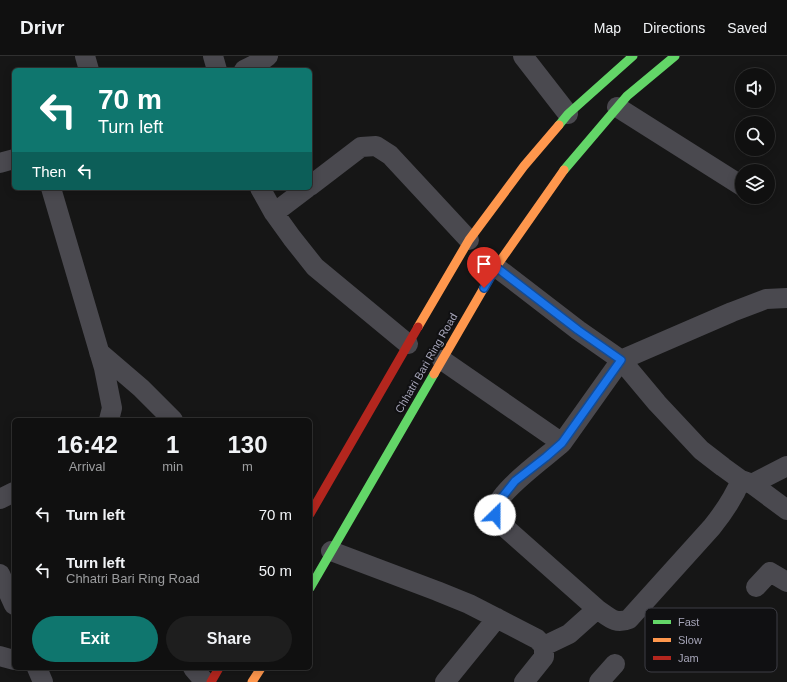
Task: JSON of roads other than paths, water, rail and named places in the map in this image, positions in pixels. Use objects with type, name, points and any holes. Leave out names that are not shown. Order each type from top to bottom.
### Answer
[{"type":"main road","points":[[312,511],[470,240],[524,166],[568,114],[633,56]]},
{"type":"main road","name":"Chhatri Bari Ring Road","points":[[312,584],[496,267],[561,174],[617,107],[627,96],[675,56]]},
{"type":"main road","points":[[211,682],[218,670]]},
{"type":"main road","points":[[252,682],[260,670]]},
{"type":"street","points":[[85,56],[88,68]]},
{"type":"street","points":[[213,56],[216,68]]},
{"type":"street","points":[[248,68],[268,56]]},
{"type":"street","points":[[523,56],[568,114]]},
{"type":"street","points":[[617,107],[735,182]]},
{"type":"street","points":[[312,184],[361,147],[376,146],[390,155],[470,240]]},
{"type":"street","points":[[0,164],[12,160]]},
{"type":"street","points":[[52,190],[100,352],[112,408],[110,418]]},
{"type":"street","points":[[261,190],[274,213],[315,267],[408,344]]},
{"type":"street","points":[[274,213],[304,190]]},
{"type":"street","points":[[496,267],[578,330],[621,360],[657,404],[701,450],[787,510]]},
{"type":"street","points":[[787,298],[766,299],[732,312],[621,360],[562,443],[515,481],[496,505],[495,515],[500,523],[597,609],[615,621],[622,622],[629,619],[716,522],[747,482],[787,466]]},
{"type":"street","points":[[100,352],[141,388],[170,418]]},
{"type":"street","points":[[442,360],[562,443]]},
{"type":"street","points":[[0,499],[12,493]]},
{"type":"street","points":[[331,551],[437,591],[497,618],[537,639],[544,646],[544,657],[524,682]]},
{"type":"street","points":[[756,587],[770,572],[787,582]]},
{"type":"street","points":[[0,574],[12,601]]},
{"type":"street","points":[[544,646],[569,634],[597,609]]},
{"type":"street","points":[[445,682],[497,618]]},
{"type":"street","points":[[0,656],[12,659]]},
{"type":"street","points":[[599,682],[615,664]]},
{"type":"street","points":[[38,670],[43,682]]},
{"type":"street","points":[[195,670],[205,682]]}]
